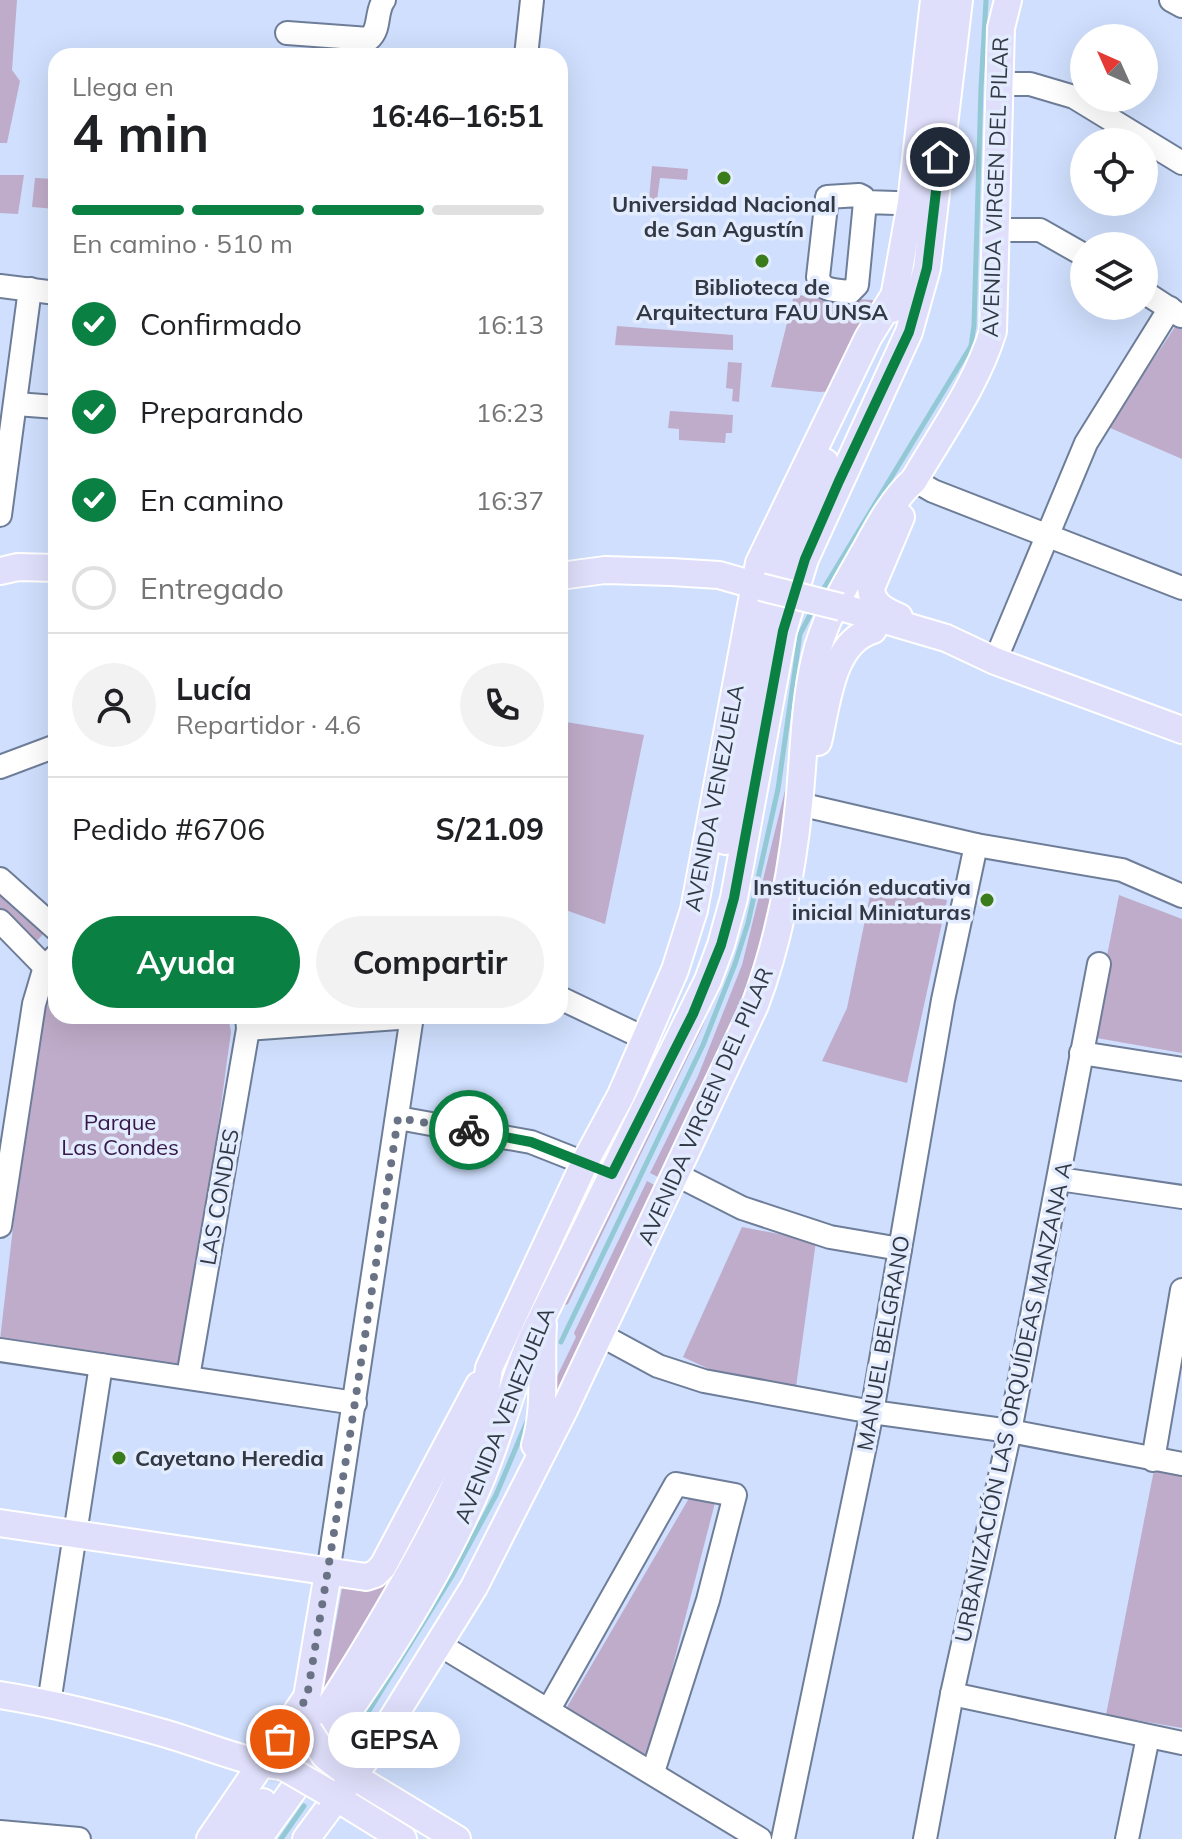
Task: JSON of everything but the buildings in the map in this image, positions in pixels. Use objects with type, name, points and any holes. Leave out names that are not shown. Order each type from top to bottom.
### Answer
[{"type":"main road","name":"AVENIDA VENEZUELA","points":[[258,1839],[362,1694],[459,1526],[477,1490],[522,1360],[693,1014],[721,945],[734,898],[783,631],[805,559],[909,332],[927,268],[923,204],[934,0]]},
{"type":"main road","name":"AVENIDA VENEZUELA","points":[[621,1095],[639,1075],[676,1008],[704,938],[718,882],[765,627],[787,553],[889,324],[895,294],[923,204],[959,0]]},
{"type":"main road","name":"AVENIDA VIRGEN DEL PILAR","points":[[306,1839],[332,1795],[440,1645],[474,1587],[599,1334],[744,1030],[768,971],[790,872],[810,690],[823,633],[846,583],[875,533],[901,492],[914,480],[986,354],[993,331],[1001,28],[1008,0]]},
{"type":"main road","name":"AVENIDA VENEZUELA","points":[[236,1839],[336,1698],[439,1521],[461,1477],[485,1404],[489,1368],[585,1162],[621,1095],[675,970],[694,910],[756,593],[759,563],[868,338],[895,294]]},
{"type":"main road","points":[[914,480],[910,497],[875,575],[871,595],[885,611],[995,661],[1182,730]]},
{"type":"main road","points":[[0,571],[18,567],[48,568]]},
{"type":"main road","points":[[568,575],[605,570],[719,575],[756,593],[946,638]]},
{"type":"main road","points":[[840,613],[873,630],[995,661]]},
{"type":"main road","points":[[801,777],[814,756],[841,657],[854,639],[873,630]]},
{"type":"main road","points":[[499,1533],[542,1423],[544,1315]]},
{"type":"main road","points":[[0,1523],[366,1577],[383,1566],[489,1368]]},
{"type":"main road","points":[[328,1573],[307,1697],[309,1731],[325,1756],[348,1773],[457,1839]]},
{"type":"main road","points":[[0,1695],[49,1703],[273,1765],[332,1795],[403,1839]]},
{"type":"main road","points":[[210,1839],[273,1765],[307,1697]]},
{"type":"street","points":[[287,33],[369,39],[376,31],[384,0]]},
{"type":"street","points":[[527,48],[532,0]]},
{"type":"street","points":[[999,84],[1030,84],[1074,97],[1182,163]]},
{"type":"street","points":[[865,202],[923,204]]},
{"type":"street","points":[[995,230],[1040,230],[1070,247]]},
{"type":"street","points":[[0,286],[48,292]]},
{"type":"street","points":[[0,513],[30,289]]},
{"type":"street","points":[[995,661],[1093,429],[1176,313],[1158,301]]},
{"type":"street","points":[[16,404],[48,406]]},
{"type":"street","points":[[914,480],[933,491],[1182,588]]},
{"type":"street","points":[[0,767],[48,749]]},
{"type":"street","points":[[799,804],[976,845],[1122,870],[1182,896]]},
{"type":"street","name":"MANUEL BELGRANO","points":[[783,1839],[872,1412],[943,1000],[976,845]]},
{"type":"street","points":[[0,879],[48,922]]},
{"type":"street","points":[[0,921],[48,960]]},
{"type":"street","name":"URBANIZACIÓN LAS ORQUÍDEAS MANZANA A","points":[[925,1839],[952,1694],[1010,1431],[1099,964]]},
{"type":"street","points":[[0,1226],[34,1004],[48,969]]},
{"type":"street","points":[[568,1002],[644,1038]]},
{"type":"street","name":"LAS CONDES","points":[[188,1377],[247,1024]]},
{"type":"street","points":[[328,1573],[411,1024]]},
{"type":"street","points":[[1081,1053],[1182,1069]]},
{"type":"street","points":[[398,1118],[531,1142],[612,1174]]},
{"type":"street","points":[[675,1174],[742,1208],[830,1237],[900,1249]]},
{"type":"street","points":[[1059,1179],[1182,1197]]},
{"type":"street","points":[[1153,1460],[1179,1323],[1182,1290]]},
{"type":"street","points":[[599,1334],[658,1366],[704,1381],[872,1412],[1010,1431],[1182,1464]]},
{"type":"street","points":[[0,1350],[355,1403]]},
{"type":"street","points":[[49,1703],[101,1365]]},
{"type":"street","points":[[549,1709],[676,1484],[735,1495],[708,1600],[653,1772]]},
{"type":"street","points":[[440,1645],[760,1839]]},
{"type":"street","points":[[952,1694],[1182,1743]]},
{"type":"street","points":[[1127,1839],[1148,1737]]},
{"type":"street","points":[[0,1832],[79,1839]]},
{"type":"green space","points":[[0,0],[17,0],[12,70],[20,81],[7,143],[0,143]]},
{"type":"green space","points":[[652,166],[688,169],[687,180],[660,178],[657,200],[649,200]]},
{"type":"green space","points":[[0,175],[24,175],[18,214],[0,213]]},
{"type":"green space","points":[[35,178],[48,179],[48,208],[32,207]]},
{"type":"green space","points":[[794,295],[873,300],[872,310],[833,391],[771,387]]},
{"type":"green space","points":[[1177,324],[1182,328],[1182,459],[1108,427]]},
{"type":"green space","points":[[617,326],[733,335],[733,350],[615,345]]},
{"type":"green space","points":[[728,362],[742,363],[739,402],[732,401],[733,389],[726,388]]},
{"type":"green space","points":[[670,411],[733,415],[732,433],[726,433],[725,443],[679,440],[679,429],[668,428]]},
{"type":"green space","points":[[568,722],[644,735],[605,924],[568,911]]},
{"type":"green space","points":[[791,766],[769,926],[758,971],[662,1179],[650,1173],[698,1076],[742,965]]},
{"type":"green space","points":[[872,886],[947,900],[907,1083],[822,1061],[847,1008]]},
{"type":"green space","points":[[0,889],[45,932],[32,946],[0,914]]},
{"type":"green space","points":[[1119,895],[1182,919],[1182,1053],[1091,1037]]},
{"type":"green space","points":[[735,937],[729,963],[701,1030],[568,1304],[559,1307]]},
{"type":"green space","name":"Parque Las Condes","points":[[48,997],[48,1024],[230,1024],[231,1032],[185,1368],[0,1340],[35,1037]]},
{"type":"green space","points":[[647,1181],[658,1187],[557,1399],[552,1400],[550,1391],[576,1337],[574,1333]]},
{"type":"green space","points":[[742,1227],[816,1241],[796,1387],[722,1375],[683,1357]]},
{"type":"green space","points":[[1154,1470],[1182,1474],[1182,1728],[1106,1715]]},
{"type":"green space","points":[[447,1472],[444,1489],[326,1695],[324,1688],[343,1583],[369,1588]]},
{"type":"green space","points":[[695,1488],[717,1495],[648,1762],[563,1714]]},
{"type":"waterway","points":[[821,593],[971,346],[986,0]]},
{"type":"waterway","points":[[561,1342],[703,1045],[735,964],[748,923],[778,789],[800,634],[813,609]]},
{"type":"waterway","points":[[351,1740],[452,1576],[496,1495],[528,1419]]},
{"type":"waterway","points":[[281,1839],[304,1806]]},
{"type":"way so far","points":[[280,1739],[307,1697],[398,1118],[469,1130]]},
{"type":"place","name":"Universidad Nacional de San Agustín","points":[[724,178]]},
{"type":"place","name":"Biblioteca de Arquitectura FAU UNSA","points":[[762,261]]},
{"type":"place","name":"Institución educativa inicial Miniaturas","points":[[987,900]]},
{"type":"place","name":"Cayetano Heredia","points":[[119,1458]]},
{"type":"place","name":"GEPSA","points":[[280,1739]]},
{"type":"route","points":[[469,1130],[531,1142],[612,1174],[693,1014],[721,945],[734,898],[783,631],[805,559],[909,332],[927,268],[940,157]]}]
